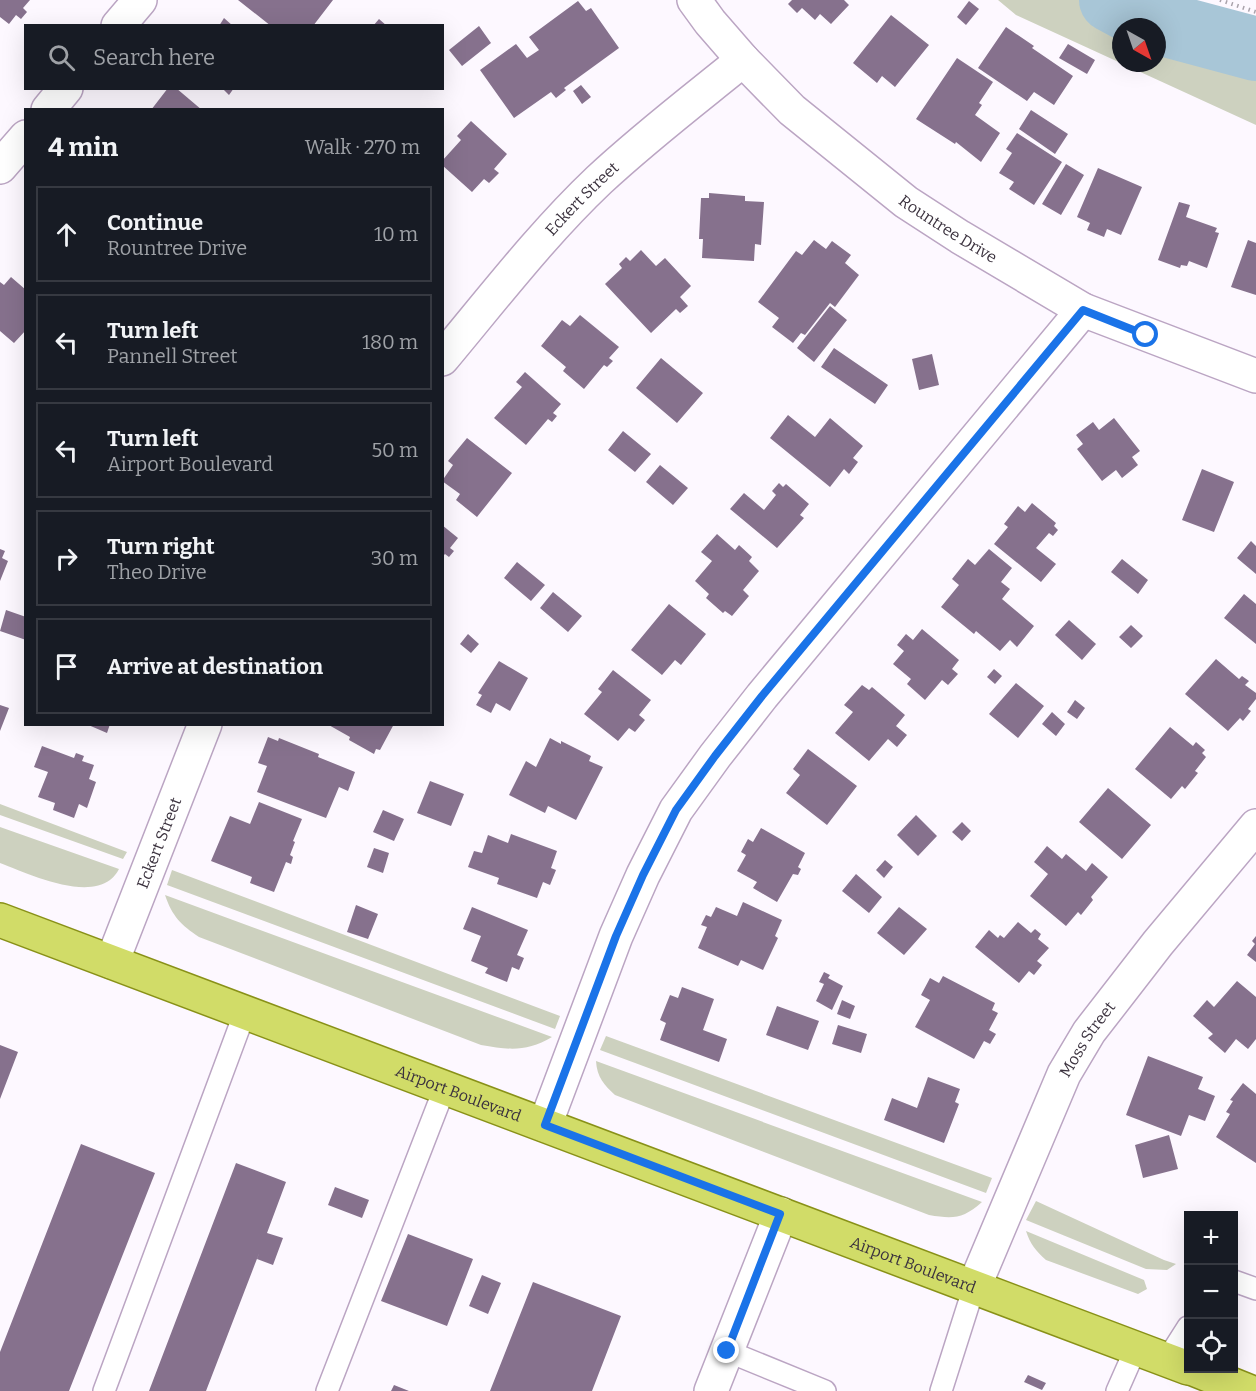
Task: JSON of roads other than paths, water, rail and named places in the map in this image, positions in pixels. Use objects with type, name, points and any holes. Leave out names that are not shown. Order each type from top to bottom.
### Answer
[{"type":"main road","name":"Airport Boulevard","points":[[0,920],[1182,1365],[1228,1387]]},
{"type":"street","points":[[120,24],[140,0]]},
{"type":"street","name":"Rountree Drive","points":[[694,0],[710,22],[792,110],[906,202],[969,243],[1083,310],[1256,376]]},
{"type":"street","name":"Eckert Street","points":[[444,357],[549,232],[599,181],[648,137],[744,60]]},
{"type":"street","points":[[50,108],[64,90]]},
{"type":"street","points":[[0,167],[24,139]]},
{"type":"street","points":[[545,1125],[616,936],[643,875],[676,810],[762,696],[1083,310]]},
{"type":"street","name":"Eckert Street","points":[[112,962],[204,726]]},
{"type":"street","name":"Moss Street","points":[[974,1287],[1064,1074],[1089,1032],[1158,943],[1256,826]]},
{"type":"street","points":[[711,1391],[780,1214]]},
{"type":"lane","points":[[104,1391],[245,1012]]},
{"type":"lane","points":[[327,1391],[445,1087]]},
{"type":"lane","points":[[1238,1283],[1256,1288]]},
{"type":"lane","points":[[941,1391],[974,1287]]},
{"type":"lane","points":[[1117,1391],[1136,1348]]},
{"type":"lane","points":[[727,1351],[825,1391]]},
{"type":"waterway","points":[[1111,0],[1148,20],[1256,49]]}]
